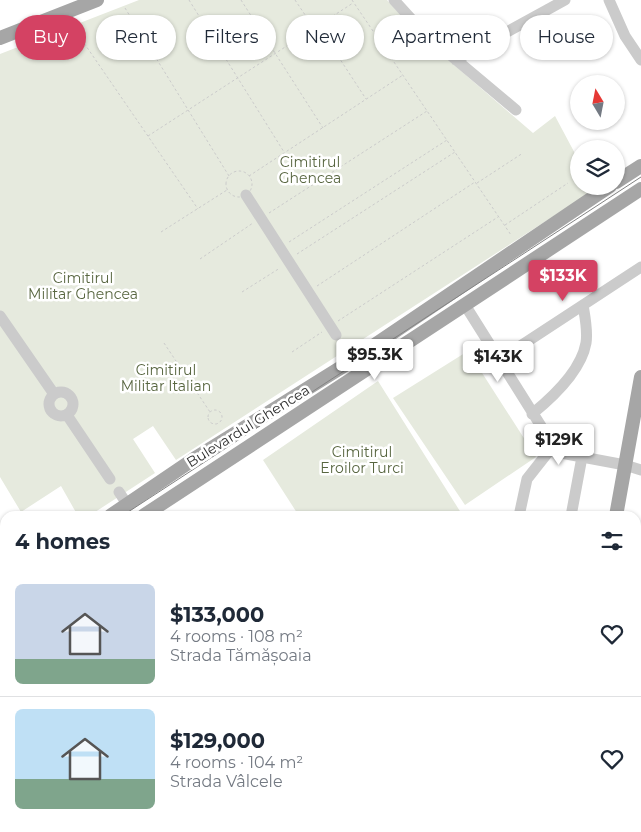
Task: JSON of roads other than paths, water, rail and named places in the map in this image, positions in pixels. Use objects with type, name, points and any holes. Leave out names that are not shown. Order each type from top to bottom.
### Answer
[{"type":"main road","points":[[0,38],[97,0]]},
{"type":"main road","points":[[625,176],[641,166]]},
{"type":"main road","name":"Bulevardul Ghencea","points":[[131,510],[194,459],[348,354],[596,195]]},
{"type":"main road","name":"Bulevardul Ghencea","points":[[151,511],[466,305],[638,196]]},
{"type":"main road","points":[[348,354],[361,373]]},
{"type":"main road","points":[[617,511],[641,377]]},
{"type":"street","points":[[394,0],[407,15]]},
{"type":"street","points":[[510,30],[565,0]]},
{"type":"street","points":[[609,0],[625,36],[641,60]]},
{"type":"street","points":[[456,60],[516,110]]},
{"type":"street","points":[[246,195],[333,331]]},
{"type":"street","points":[[499,360],[641,267]]},
{"type":"street","points":[[466,305],[553,446],[561,453],[625,464],[641,470]]},
{"type":"street","points":[[532,414],[570,375],[583,352],[586,335],[583,305]]},
{"type":"street","points":[[0,316],[54,394],[49,401],[49,409],[55,415],[67,415],[110,479]]},
{"type":"street","points":[[520,511],[526,479],[553,446]]},
{"type":"street","points":[[572,511],[582,457]]},
{"type":"street","points":[[119,492],[131,510]]},
{"type":"tram line","points":[[130,511],[641,177]]},
{"type":"park label","name":"Cimitirul Ghencea","points":[[310,170]]},
{"type":"park label","name":"Cimitirul Militar Ghencea","points":[[83,286]]},
{"type":"park label","name":"Cimitirul Militar Italian","points":[[166,378]]},
{"type":"park label","name":"Cimitirul Eroilor Turci","points":[[362,460]]}]
